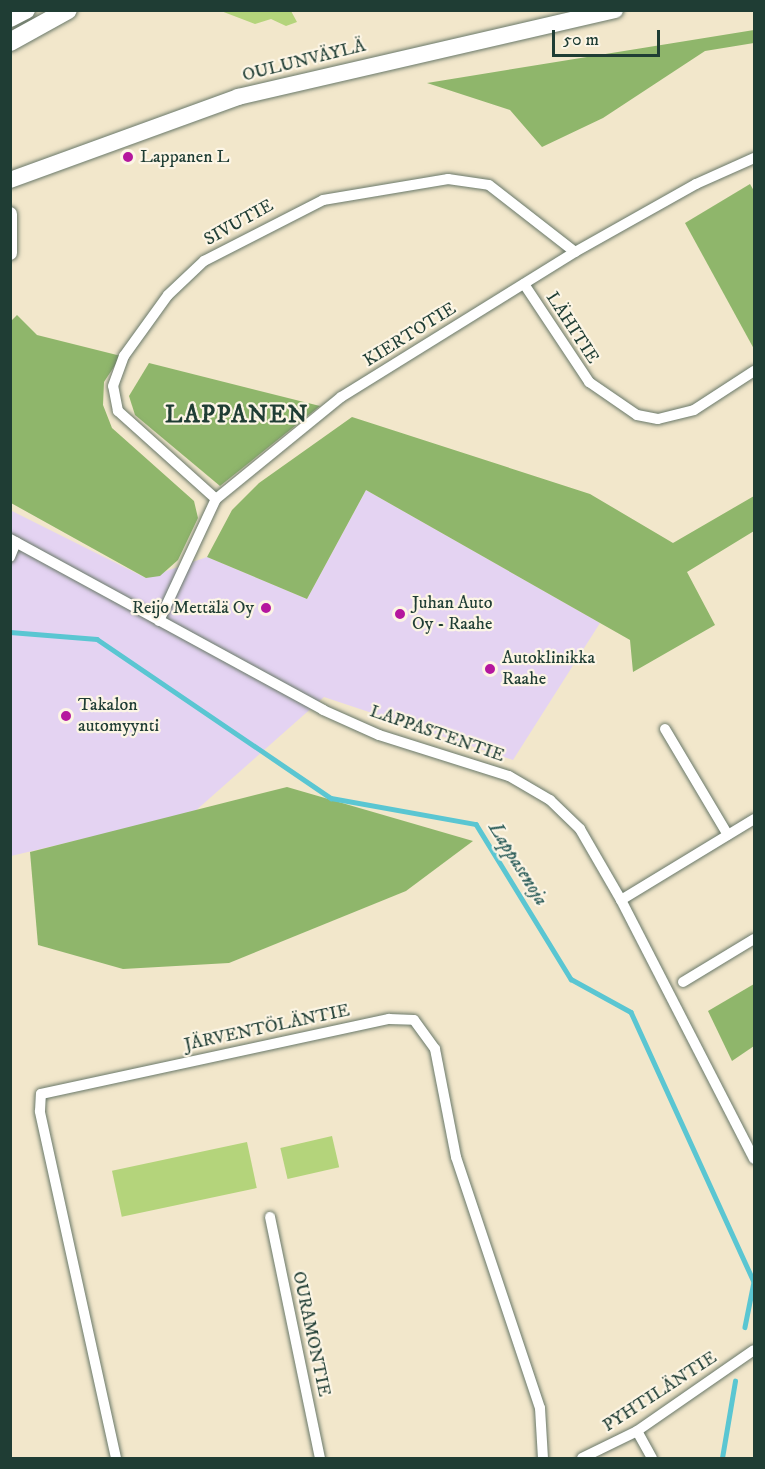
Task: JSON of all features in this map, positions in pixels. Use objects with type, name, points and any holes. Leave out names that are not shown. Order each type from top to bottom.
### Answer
[{"type":"highway","points":[[10,18],[26,10]]},
{"type":"highway","points":[[10,42],[68,10]]},
{"type":"main road","name":"OULUNVÄYLÄ","points":[[10,180],[238,97],[615,10]]},
{"type":"street","name":"KIERTOTIE","points":[[159,621],[216,500],[341,397],[575,252],[754,158]]},
{"type":"street","name":"SIVUTIE","points":[[216,500],[118,411],[113,386],[124,356],[168,295],[204,261],[323,201],[448,179],[489,185],[575,252]]},
{"type":"street","points":[[10,214],[10,253]]},
{"type":"street","name":"LÄHITIE","points":[[524,284],[588,382],[637,415],[658,419],[694,410],[754,371]]},
{"type":"street","points":[[10,557],[13,541]]},
{"type":"street","name":"LAPPASTENTIE","points":[[13,541],[323,710],[379,735],[509,776],[550,800],[580,829],[621,900],[754,1159]]},
{"type":"street","points":[[665,729],[728,835]]},
{"type":"street","points":[[621,900],[754,819]]},
{"type":"street","points":[[683,982],[754,939]]},
{"type":"street","name":"JÄRVENTÖLÄNTIE","points":[[116,1458],[40,1111],[41,1094],[388,1018],[414,1020],[435,1049],[456,1157],[540,1408],[543,1458]]},
{"type":"street","name":"OURAMONTIE","points":[[270,1217],[320,1458]]},
{"type":"street","name":"PYHTILÄNTIE","points":[[582,1458],[637,1431],[754,1350]]},
{"type":"street","points":[[637,1431],[652,1458]]},
{"type":"shaded area","points":[[366,490],[600,623],[513,760],[324,697],[193,813],[11,856],[10,510],[146,578],[207,557],[307,599]]},
{"type":"green space","points":[[221,11],[291,11],[297,22],[286,26],[271,19],[255,24]]},
{"type":"green space","points":[[754,30],[754,43],[705,51],[603,118],[542,147],[510,110],[427,83]]},
{"type":"green space","points":[[750,184],[754,191],[754,349],[685,223]]},
{"type":"green space","points":[[17,315],[37,335],[121,356],[104,382],[103,405],[112,428],[194,501],[198,518],[178,560],[160,576],[146,578],[11,503],[10,322]]},
{"type":"green space","points":[[149,363],[320,406],[220,486],[135,415],[129,396]]},
{"type":"green space","points":[[352,417],[590,494],[673,543],[754,496],[754,531],[687,572],[715,625],[633,672],[630,640],[366,490],[307,599],[207,557],[232,510],[259,483]]},
{"type":"green space","points":[[287,787],[473,841],[406,891],[229,963],[123,969],[38,945],[30,852]]},
{"type":"green space","points":[[754,984],[754,1046],[732,1061],[708,1011]]},
{"type":"green space","points":[[332,1136],[339,1167],[288,1179],[280,1148]]},
{"type":"green space","points":[[247,1142],[257,1188],[122,1217],[112,1171]]},
{"type":"waterway","name":"Lappasenoja","points":[[10,632],[97,639],[331,798],[476,824],[571,979],[631,1012],[754,1282],[745,1327]]},
{"type":"waterway","name":"Lappasenoja","points":[[722,1458],[735,1381]]},
{"type":"place","name":"Lappanen L","points":[[128,157]]},
{"type":"place","name":"Reijo Mettälä Oy","points":[[266,608]]},
{"type":"place","name":"Juhan Auto Oy - Raahe","points":[[400,614]]},
{"type":"place","name":"Autoklinikka Raahe","points":[[490,669]]},
{"type":"place","name":"Takalon automyynti","points":[[66,716]]},
{"type":"district","name":"LAPPANEN","points":[[237,416]]}]
